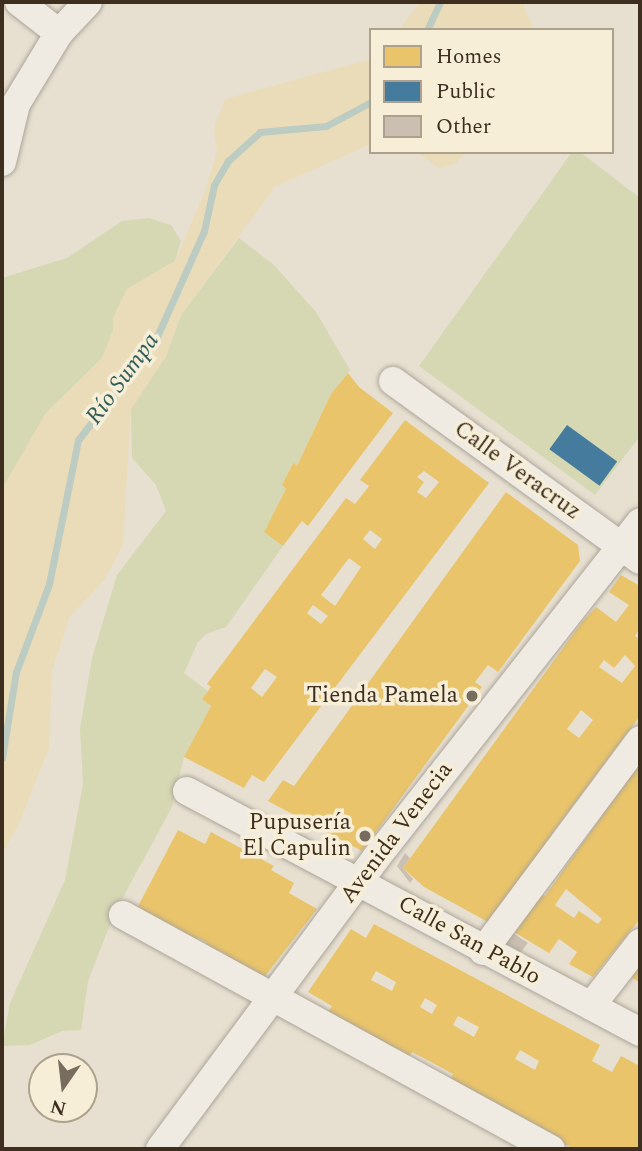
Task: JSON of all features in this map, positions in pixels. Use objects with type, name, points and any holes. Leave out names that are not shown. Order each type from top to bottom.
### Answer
[{"type":"street","points":[[19,2],[59,33]]},
{"type":"street","points":[[2,162],[16,104],[59,33],[88,2]]},
{"type":"street","name":"Calle Veracruz","points":[[393,381],[630,553]]},
{"type":"street","name":"Avenida Venecia","points":[[160,1149],[360,881],[630,553],[640,522]]},
{"type":"street","points":[[483,951],[640,740]]},
{"type":"street","name":"Calle San Pablo","points":[[187,791],[360,881],[483,951],[640,1032]]},
{"type":"street","points":[[123,915],[551,1149]]},
{"type":"street","points":[[591,1006],[640,943]]},
{"type":"green space","points":[[571,154],[583,154],[640,198],[640,436],[595,495],[419,366]]},
{"type":"green space","points":[[149,218],[171,225],[181,241],[175,261],[127,289],[113,318],[113,331],[102,358],[46,413],[2,489],[2,278],[67,258],[122,221]]},
{"type":"green space","points":[[239,238],[274,265],[316,312],[350,370],[331,394],[297,466],[292,464],[282,485],[286,489],[264,532],[283,546],[226,627],[206,634],[198,642],[184,673],[208,691],[202,699],[211,706],[184,757],[172,807],[115,912],[88,981],[81,1030],[62,1031],[30,1045],[2,1046],[10,1003],[65,880],[83,784],[80,729],[92,658],[117,575],[166,511],[156,485],[132,458],[131,409],[166,356],[181,315]]},
{"type":"sand","points":[[420,2],[522,2],[533,28],[400,28]]},
{"type":"sand","points":[[369,60],[369,145],[275,187],[181,315],[166,356],[131,409],[123,545],[105,579],[69,618],[52,671],[49,748],[19,824],[2,854],[2,489],[46,413],[102,358],[113,331],[113,318],[127,289],[175,261],[205,191],[217,151],[214,128],[225,99]]},
{"type":"sand","points":[[421,154],[465,154],[455,164],[439,168]]},
{"type":"building: Homes","points":[[348,373],[359,387],[393,413],[308,526],[302,521],[283,546],[264,532],[286,489],[282,485],[293,463],[297,466],[331,394]]},
{"type":"building: Homes","points":[[405,420],[489,483],[264,782],[252,775],[244,788],[184,757],[211,706],[202,699],[211,687],[207,684],[346,498],[355,504],[369,486],[360,480]],"holes":[[[424,471],[439,482],[426,498],[417,492],[424,482],[417,477]],[[370,530],[382,539],[375,549],[363,539]],[[349,558],[361,567],[335,606],[321,595]],[[313,605],[328,616],[321,624],[307,613]],[[265,669],[277,677],[262,697],[251,688]]]},
{"type":"building: Homes","points":[[506,492],[578,545],[580,561],[498,672],[488,665],[475,682],[482,687],[362,851],[268,801],[283,780],[294,786]]},
{"type":"building: Homes","points":[[621,575],[640,586],[640,628],[635,636],[640,640],[640,716],[551,835],[555,838],[488,922],[424,887],[403,868],[582,622],[596,607],[616,622],[629,605],[609,592]],"holes":[[[625,655],[635,666],[622,683],[599,667],[604,660],[614,668]],[[581,710],[593,720],[579,738],[567,729]]]},
{"type":"building: Homes","points":[[640,762],[640,919],[593,977],[569,964],[577,952],[559,939],[549,953],[507,928],[541,893],[545,896]],"holes":[[[566,889],[602,919],[598,924],[579,911],[574,918],[555,905]]]},
{"type":"building: Homes","points":[[178,830],[205,844],[211,832],[274,866],[271,870],[294,883],[289,893],[317,909],[265,976],[222,960],[226,954],[217,950],[214,955],[203,950],[207,943],[198,938],[193,945],[134,914]]},
{"type":"building: Homes","points":[[374,924],[600,1045],[592,1061],[612,1072],[621,1056],[640,1066],[640,1149],[574,1149],[449,1082],[453,1074],[433,1063],[412,1052],[408,1059],[326,1015],[332,1006],[308,992],[351,929],[366,938]],"holes":[[[376,971],[396,982],[392,991],[371,980]],[[425,998],[437,1005],[432,1014],[420,1007]],[[458,1016],[479,1027],[474,1037],[453,1025]],[[520,1050],[539,1061],[535,1070],[515,1059]]]},
{"type":"building: Homes","points":[[640,960],[640,983],[629,975]]},
{"type":"building: Public","points":[[567,425],[617,461],[600,486],[549,449]]},
{"type":"building: Other","points":[[405,853],[410,858],[403,868],[413,879],[410,883],[397,866]]},
{"type":"building: Other","points":[[510,931],[528,943],[521,952],[503,942]]},
{"type":"waterway","name":"Río Sumpa","points":[[428,28],[440,2]]},
{"type":"waterway","name":"Río Sumpa","points":[[2,758],[16,672],[49,584],[78,440],[155,341],[204,231],[214,185],[228,161],[260,132],[326,126],[369,103]]},
{"type":"place","name":"Tienda Pamela","points":[[472,696]]},
{"type":"place","name":"Pupusería El Capulin","points":[[365,836]]}]
